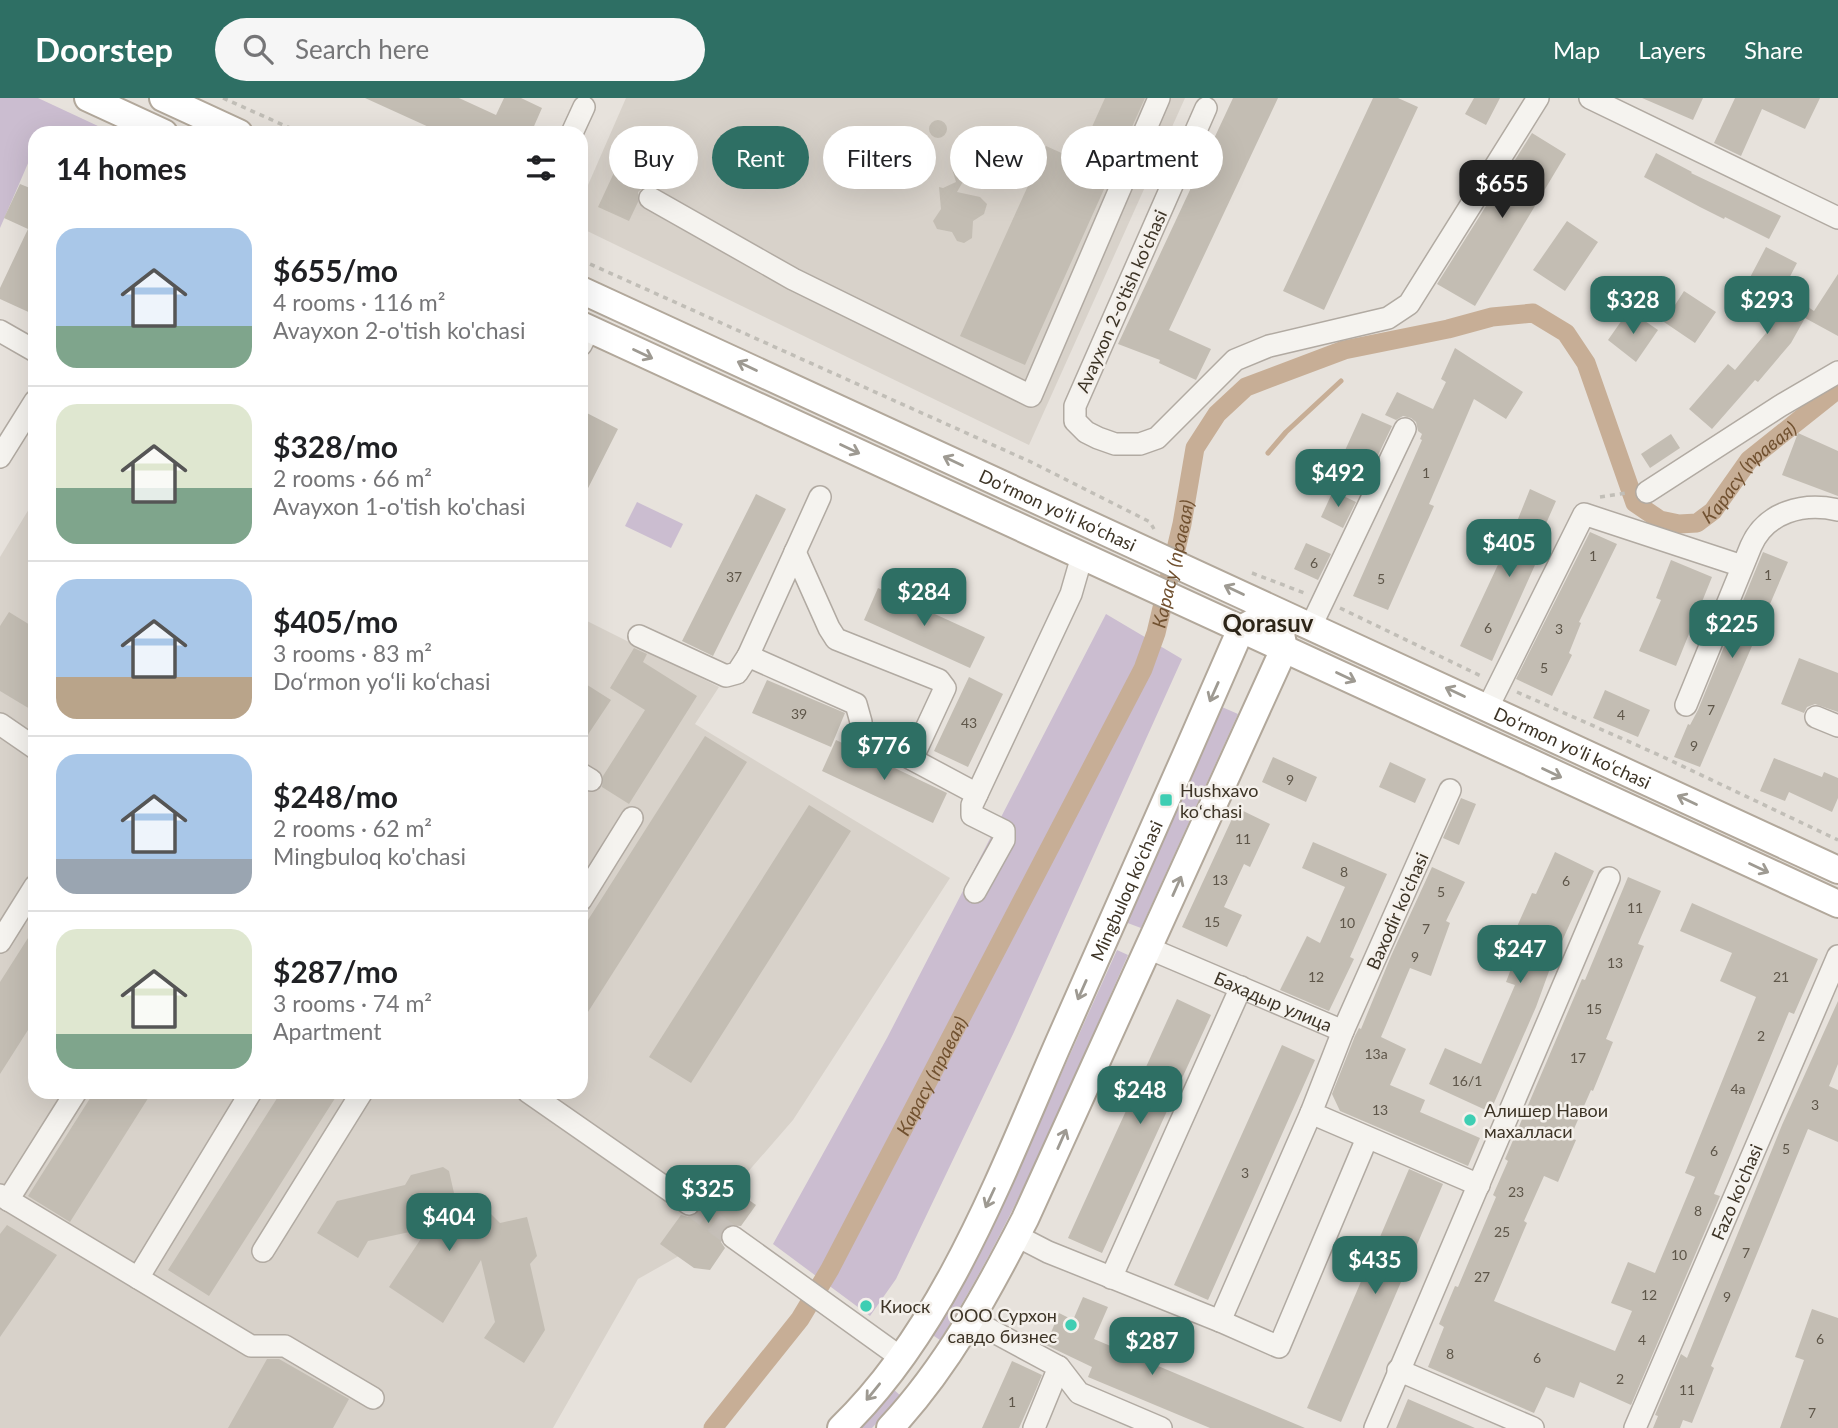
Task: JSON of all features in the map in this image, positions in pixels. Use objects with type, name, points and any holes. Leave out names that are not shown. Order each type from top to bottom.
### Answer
[{"type":"main road","points":[[88,98],[149,126]]},
{"type":"main road","points":[[163,98],[224,126]]},
{"type":"main road","name":"Do‘rmon yo‘li ko‘chasi","points":[[588,293],[1153,543],[1193,571],[1311,626],[1494,696],[1838,870]]},
{"type":"main road","name":"Do‘rmon yo‘li ko‘chasi","points":[[588,335],[1082,556],[1838,904]]},
{"type":"main road","points":[[890,1428],[932,1378],[970,1319],[1017,1236],[1284,649],[1276,609],[1241,629]]},
{"type":"main road","name":"Mingbuloq ko'chasi","points":[[841,1428],[874,1392],[900,1357],[934,1305],[975,1230],[1241,629]]},
{"type":"main road","points":[[1109,930],[1148,948]]},
{"type":"main road","points":[[900,1357],[932,1378]]},
{"type":"street","points":[[650,198],[793,279],[1031,396],[1159,98]]},
{"type":"street","name":"Avayxon 2-o'tish ko'chasi","points":[[1206,108],[1074,406],[1076,421],[1086,432],[1115,444],[1140,444],[1157,438],[1235,359],[1269,346],[1388,318],[1400,312],[1409,304],[1538,98]]},
{"type":"street","points":[[1600,100],[1838,218]]},
{"type":"street","points":[[574,126],[580,101]]},
{"type":"street","points":[[1641,492],[1838,372]]},
{"type":"street","points":[[0,457],[28,412]]},
{"type":"street","points":[[1311,626],[1405,429]]},
{"type":"street","points":[[639,636],[726,676],[737,673],[748,656],[820,497]]},
{"type":"street","points":[[1686,705],[1742,566],[1761,528],[1779,515],[1811,506],[1838,510]]},
{"type":"street","points":[[1494,696],[1584,514],[1742,566]]},
{"type":"street","points":[[795,552],[836,639],[939,680],[945,688],[912,759]]},
{"type":"street","points":[[975,892],[1004,840],[1004,831],[972,815],[972,805],[1071,594],[1082,556]]},
{"type":"street","points":[[748,656],[856,704],[861,732],[977,794]]},
{"type":"street","points":[[1816,718],[1838,726]]},
{"type":"street","points":[[0,723],[28,743]]},
{"type":"street","name":"Baxodir ko'chasi","points":[[1343,1031],[1450,790]]},
{"type":"street","points":[[588,889],[632,818]]},
{"type":"street","points":[[1375,1428],[1609,878]]},
{"type":"street","points":[[0,942],[28,897]]},
{"type":"street","name":"Бахадыр улица","points":[[1148,948],[1343,1031],[1311,1113],[1220,1321]]},
{"type":"street","name":"Fazo ko'chasi","points":[[1635,1428],[1838,956]]},
{"type":"street","points":[[1111,1278],[1241,986]]},
{"type":"street","points":[[71,1099],[4,1197],[251,1346],[285,1346],[373,1398]]},
{"type":"street","points":[[138,1278],[247,1099]]},
{"type":"street","points":[[263,1251],[358,1099]]},
{"type":"street","points":[[538,1099],[689,1204]]},
{"type":"street","points":[[1311,1113],[1479,1185]]},
{"type":"street","points":[[1017,1236],[1048,1252],[1279,1347],[1365,1143]]},
{"type":"street","points":[[733,1237],[900,1357]]},
{"type":"street","points":[[970,1319],[1059,1367],[1079,1393],[1138,1423],[1161,1428]]},
{"type":"street","points":[[1034,1428],[1059,1367]]},
{"type":"street","points":[[1398,1370],[1533,1428]]},
{"type":"path","points":[[223,98],[285,126]]},
{"type":"path","points":[[588,263],[1031,462],[1150,522],[1153,543]]},
{"type":"path","points":[[1599,498],[1641,492]]},
{"type":"path","points":[[1250,572],[1324,601],[1494,696],[1659,755],[1838,839]]},
{"type":"shaded area","points":[[0,98],[38,98],[98,126],[28,126],[28,163],[0,228]]},
{"type":"shaded area","points":[[626,98],[1185,98],[1172,126],[1061,126],[1061,189],[1144,189],[1029,445],[588,231],[588,185],[609,137],[609,189],[698,189],[698,126],[614,126]]},
{"type":"shaded area","points":[[637,502],[683,524],[671,548],[625,526]]},
{"type":"shaded area","points":[[28,511],[28,1099],[588,1099],[588,622],[719,687],[695,724],[950,878],[793,1120],[733,1189],[719,1225],[677,1257],[638,1279],[553,1428],[0,1428],[0,557]]},
{"type":"shaded area","points":[[1106,614],[1182,659],[1014,1032],[896,1279],[870,1316],[773,1244],[887,1038]]},
{"type":"shaded area","points":[[1222,707],[1238,714],[1141,928],[1125,922]]},
{"type":"shaded area","points":[[1117,950],[1128,955],[1063,1102],[1018,1200],[940,1340],[931,1334],[994,1223]]},
{"type":"shaded area","points":[[893,1389],[901,1396],[872,1428],[858,1428]]},
{"type":"building","points":[[365,98],[459,98],[496,115],[504,98],[521,98],[542,108],[534,126],[427,126]]},
{"type":"building","points":[[1105,98],[1145,98],[1132,126],[1092,126]]},
{"type":"building","points":[[1233,98],[1278,98],[1169,330],[1211,349],[1196,380],[1159,363],[1160,360],[1118,344],[1190,189],[1223,189],[1223,126],[1220,126]]},
{"type":"building","points":[[1373,98],[1398,98],[1418,107],[1324,310],[1283,291]]},
{"type":"building","points":[[1474,98],[1500,98],[1486,125],[1465,114]]},
{"type":"building","points":[[1642,98],[1703,98],[1693,120]]},
{"type":"building","points":[[1735,98],[1820,98],[1805,129],[1762,109],[1741,156],[1714,143]]},
{"type":"building","points":[[938,120],[946,126],[944,135],[938,138],[936,126],[930,126]]},
{"type":"building","points":[[1532,133],[1566,154],[1475,306],[1437,284]]},
{"type":"building","points":[[1047,146],[1061,153],[1061,189],[1104,189],[1025,365],[960,336],[1027,189],[1047,189]]},
{"type":"building","points":[[1656,153],[1691,173],[1781,216],[1769,239],[1644,177]]},
{"type":"building","points":[[609,183],[609,189],[642,189],[638,192],[638,202],[629,221],[598,207]]},
{"type":"building","points":[[20,184],[28,187],[28,229],[4,218]]},
{"type":"building","points":[[950,185],[950,189],[959,189],[957,192],[980,197],[987,204],[984,214],[973,221],[972,238],[964,243],[957,241],[952,232],[937,229],[933,221],[941,209],[939,187]]},
{"type":"building","points":[[1567,221],[1598,242],[1565,291],[1533,270]]},
{"type":"building","points":[[28,229],[28,312],[0,299],[0,288]]},
{"type":"building","points":[[1766,247],[1797,263],[1783,290],[1814,311],[1838,274],[1838,336],[1805,318],[1791,343],[1712,429],[1689,409],[1728,364],[1735,370],[1787,308],[1745,287]]},
{"type":"building","points":[[1684,291],[1716,312],[1695,343],[1664,322]]},
{"type":"building","points":[[1629,310],[1658,330],[1636,362],[1608,340]]},
{"type":"building","points":[[1455,348],[1523,392],[1506,419],[1474,399],[1429,504],[1434,506],[1388,610],[1353,596],[1422,440],[1422,434],[1411,418],[1403,416],[1396,420],[1385,415],[1397,392],[1433,409],[1446,382],[1441,379]]},
{"type":"building","points":[[1362,413],[1392,426],[1371,470],[1342,457]]},
{"type":"building","points":[[588,414],[618,429],[588,488]]},
{"type":"building","points":[[1798,433],[1838,451],[1838,496],[1782,475]]},
{"type":"building","points":[[1671,434],[1680,448],[1650,468],[1641,454]]},
{"type":"building","points":[[1530,489],[1556,501],[1533,553],[1539,556],[1492,661],[1460,646]]},
{"type":"building","points":[[1333,491],[1356,502],[1343,528],[1321,517]]},
{"type":"building","points":[[756,494],[786,509],[713,656],[682,641]]},
{"type":"building","points":[[1590,532],[1617,544],[1579,622],[1581,623],[1569,653],[1572,655],[1552,696],[1516,679]]},
{"type":"building","points":[[1306,543],[1331,554],[1318,580],[1294,569]]},
{"type":"building","points":[[1763,552],[1788,562],[1700,767],[1674,757],[1688,724],[1690,725],[1698,710]]},
{"type":"building","points":[[1671,560],[1712,577],[1676,666],[1639,651],[1661,600],[1656,598]]},
{"type":"building","points":[[878,588],[985,637],[970,668],[864,620]]},
{"type":"building","points":[[9,612],[28,624],[28,708],[0,691],[0,626]]},
{"type":"building","points":[[634,648],[647,654],[643,662],[697,696],[629,804],[602,787],[603,776],[645,710],[610,688]]},
{"type":"building","points":[[1799,658],[1838,673],[1838,712],[1815,704],[1807,707],[1804,713],[1781,704]]},
{"type":"building","points":[[969,677],[1003,694],[968,767],[934,751]]},
{"type":"building","points":[[767,680],[845,713],[831,747],[752,713]]},
{"type":"building","points":[[588,685],[611,700],[588,734]]},
{"type":"building","points":[[1605,690],[1650,710],[1638,737],[1593,718]]},
{"type":"building","points":[[705,736],[747,762],[588,1012],[588,920]]},
{"type":"building","points":[[836,740],[947,793],[933,823],[822,771]]},
{"type":"building","points":[[1273,757],[1317,777],[1306,802],[1262,782]]},
{"type":"building","points":[[1774,758],[1822,777],[1824,772],[1838,778],[1838,798],[1832,812],[1789,792],[1785,801],[1760,791]]},
{"type":"building","points":[[1390,762],[1426,779],[1415,803],[1379,787]]},
{"type":"building","points":[[1461,798],[1476,804],[1459,845],[1443,838]]},
{"type":"building","points":[[809,805],[851,831],[691,1083],[649,1057]]},
{"type":"building","points":[[1237,808],[1270,824],[1250,867],[1244,864],[1224,907],[1242,915],[1227,947],[1182,927]]},
{"type":"building","points":[[1313,842],[1387,874],[1350,957],[1354,959],[1329,1011],[1280,990],[1307,936],[1320,943],[1345,887],[1302,868]]},
{"type":"building","points":[[1555,852],[1594,871],[1552,963],[1536,1007],[1490,1112],[1429,1084],[1445,1048],[1481,1064],[1515,985],[1506,982],[1524,935],[1515,931]]},
{"type":"building","points":[[1432,867],[1465,882],[1446,921],[1450,923],[1431,976],[1410,968],[1381,1037],[1406,1049],[1390,1085],[1425,1100],[1420,1112],[1480,1138],[1468,1166],[1340,1111],[1332,1094],[1355,1036],[1359,1028],[1361,1029]]},
{"type":"building","points":[[1628,877],[1661,891],[1638,944],[1644,946],[1606,1039],[1613,1042],[1570,1138],[1576,1140],[1558,1182],[1544,1176],[1494,1301],[1615,1351],[1632,1311],[1611,1303],[1628,1262],[1655,1273],[1695,1177],[1685,1173],[1756,997],[1720,981],[1732,953],[1680,931],[1692,903],[1818,959],[1794,1014],[1789,1012],[1714,1194],[1720,1196],[1631,1405],[1580,1382],[1574,1398],[1546,1387],[1534,1413],[1428,1367],[1444,1327],[1439,1324],[1455,1286],[1458,1287],[1496,1197],[1493,1195],[1508,1161],[1505,1159]]},
{"type":"building","points":[[28,938],[28,1030],[0,1074],[0,982]]},
{"type":"building","points":[[1177,999],[1211,1015],[1102,1253],[1068,1238]]},
{"type":"building","points":[[1838,1001],[1838,1064],[1829,1086],[1838,1090],[1838,1142],[1808,1129],[1711,1366],[1714,1368],[1692,1423],[1683,1420],[1680,1428],[1653,1428],[1658,1416],[1655,1415],[1681,1354],[1687,1358],[1782,1125]]},
{"type":"building","points":[[1282,1045],[1315,1060],[1208,1300],[1174,1285]]},
{"type":"building","points":[[90,1099],[148,1099],[70,1222],[28,1196]]},
{"type":"building","points":[[277,1099],[335,1099],[209,1296],[168,1270]]},
{"type":"building","points":[[443,1167],[449,1171],[454,1193],[481,1204],[500,1223],[527,1217],[537,1256],[530,1264],[545,1330],[524,1363],[484,1338],[495,1322],[481,1260],[443,1323],[389,1287],[428,1228],[368,1241],[358,1258],[317,1233],[337,1201],[405,1185],[411,1175]]},
{"type":"building","points":[[1409,1169],[1443,1184],[1341,1422],[1307,1408]]},
{"type":"building","points":[[709,1176],[756,1205],[741,1226],[728,1225],[722,1230],[721,1242],[725,1248],[710,1270],[694,1268],[660,1244],[681,1215],[689,1217],[699,1212],[702,1204],[696,1193]]},
{"type":"building","points":[[7,1225],[57,1255],[0,1337],[0,1234]]},
{"type":"building","points":[[1083,1297],[1108,1307],[1094,1339],[1305,1428],[1210,1428],[1088,1377],[1092,1367],[1046,1345],[1059,1313],[1073,1320]]},
{"type":"building","points":[[1812,1309],[1838,1318],[1838,1428],[1780,1428],[1804,1360],[1795,1357]]},
{"type":"building","points":[[267,1359],[279,1359],[349,1399],[333,1428],[228,1428]]},
{"type":"building","points":[[1012,1361],[1042,1375],[1032,1399],[1019,1428],[982,1428]]},
{"type":"building","points":[[1408,1399],[1475,1428],[1396,1428]]},
{"type":"waterway","name":"Карасу (правая)","points":[[713,1428],[800,1319],[830,1269],[1143,669],[1156,633],[1182,524],[1195,448],[1217,414],[1246,387],[1344,350],[1448,329],[1492,317],[1533,313],[1566,333],[1586,363],[1635,503],[1660,520],[1679,524],[1697,523],[1713,511],[1749,460],[1838,389]]},
{"type":"waterway","points":[[1268,453],[1286,432],[1341,381]]},
{"type":"tunnel","points":[[689,1204],[733,1237]]},
{"type":"place","name":"Hushxavo koʻchasi","points":[[1166,800]]},
{"type":"place","name":"Алишер Навои махалласи","points":[[1470,1120]]},
{"type":"place","name":"Киоск","points":[[866,1306]]},
{"type":"place","name":"ООО Сурхон савдо бизнес","points":[[1071,1325]]},
{"type":"district","name":"Qorasuv","points":[[1268,622]]}]
